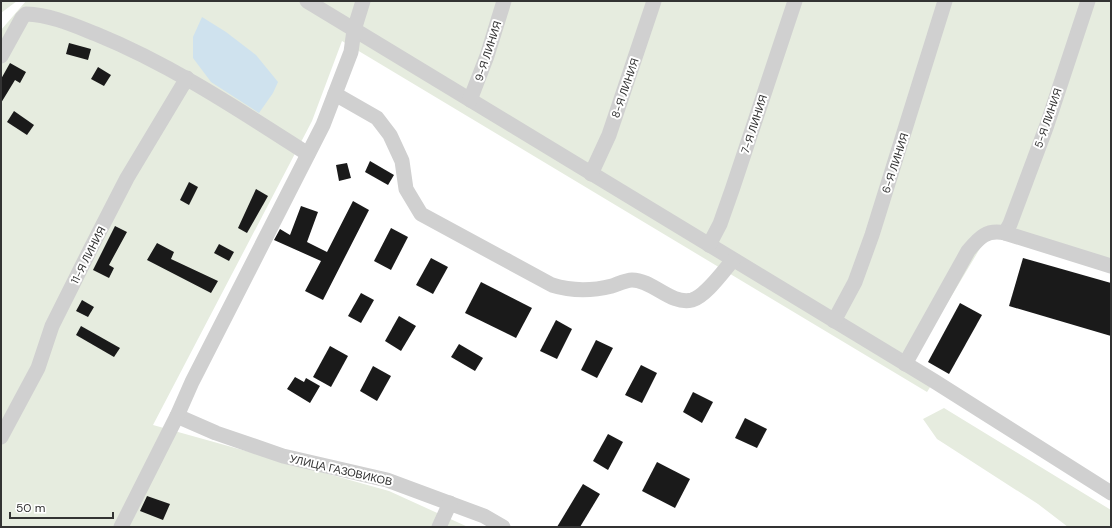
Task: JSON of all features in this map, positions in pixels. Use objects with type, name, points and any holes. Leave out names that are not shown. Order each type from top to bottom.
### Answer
[{"type":"street","points":[[306,1],[905,364],[1111,493]]},
{"type":"street","points":[[121,527],[177,416],[192,382],[323,125],[351,52],[354,30],[364,1]]},
{"type":"street","name":"9-Я ЛИНИЯ","points":[[470,100],[487,56],[504,1]]},
{"type":"street","name":"8-Я ЛИНИЯ","points":[[591,174],[609,135],[654,1]]},
{"type":"street","name":"7-Я ЛИНИЯ","points":[[709,245],[720,224],[732,190],[795,1]]},
{"type":"street","name":"6-Я ЛИНИЯ","points":[[834,321],[855,282],[872,234],[945,1]]},
{"type":"street","name":"5-Я ЛИНИЯ","points":[[1004,233],[1010,224],[1046,125],[1088,1]]},
{"type":"street","points":[[1,56],[22,18],[26,14],[42,15],[118,43],[187,78],[308,154]]},
{"type":"street","name":"11-Я ЛИНИЯ","points":[[1,438],[38,368],[52,326],[127,178],[187,78]]},
{"type":"street","points":[[335,94],[377,118],[390,135],[402,161],[406,189],[421,214],[552,285],[574,290],[610,287],[632,280],[647,283],[669,296],[691,300],[698,297],[709,288],[733,260]]},
{"type":"street","points":[[905,364],[968,251],[980,237],[988,232],[1004,233],[1111,266]]},
{"type":"street","name":"УЛИЦА ГАЗОВИКОВ","points":[[177,416],[216,433],[283,456],[383,479],[484,516],[503,527]]},
{"type":"street","points":[[439,527],[450,503]]},
{"type":"shaded area","points":[[1,1],[17,1],[1,13]]},
{"type":"shaded area","points":[[26,1],[1111,1],[1111,273],[994,225],[909,367],[934,381],[927,392],[342,41],[312,121],[153,425],[389,491],[468,527],[1,527],[1,30]]},
{"type":"shaded area","points":[[944,408],[1111,510],[1111,527],[1068,527],[1038,504],[937,439],[923,419]]},
{"type":"water","points":[[202,17],[226,32],[256,55],[278,82],[273,93],[259,113],[211,82],[193,58],[193,37]]},
{"type":"building","points":[[69,43],[91,49],[88,60],[66,54]]},
{"type":"building","points":[[10,63],[26,72],[20,83],[15,80],[1,103],[1,79]]},
{"type":"building","points":[[98,67],[111,75],[104,86],[91,79]]},
{"type":"building","points":[[14,111],[34,125],[27,135],[7,122]]},
{"type":"building","points":[[370,161],[394,175],[388,185],[365,172]]},
{"type":"building","points":[[347,163],[351,178],[339,181],[336,165]]},
{"type":"building","points":[[189,182],[198,187],[189,205],[180,200]]},
{"type":"building","points":[[256,189],[268,196],[247,233],[238,228]]},
{"type":"building","points":[[353,201],[369,210],[323,300],[305,291],[321,261],[274,240],[280,229],[290,235],[301,206],[318,212],[307,242],[327,252]]},
{"type":"building","points":[[115,226],[127,232],[109,265],[114,268],[109,278],[93,270]]},
{"type":"building","points":[[391,228],[408,237],[391,270],[374,261]]},
{"type":"building","points":[[157,243],[174,252],[171,259],[218,281],[211,293],[147,260]]},
{"type":"building","points":[[219,244],[234,252],[229,261],[214,253]]},
{"type":"building","points":[[431,258],[448,267],[433,294],[416,285]]},
{"type":"building","points":[[1023,258],[1111,283],[1111,336],[1009,306]]},
{"type":"building","points":[[481,282],[532,308],[516,338],[465,313]]},
{"type":"building","points":[[361,293],[374,300],[361,323],[348,316]]},
{"type":"building","points":[[82,300],[94,307],[88,317],[76,311]]},
{"type":"building","points":[[960,303],[982,315],[949,374],[928,362]]},
{"type":"building","points":[[399,316],[416,326],[401,351],[385,341]]},
{"type":"building","points":[[556,320],[572,329],[557,359],[540,351]]},
{"type":"building","points":[[81,326],[120,348],[114,357],[76,335]]},
{"type":"building","points":[[596,340],[613,348],[597,378],[581,370]]},
{"type":"building","points":[[459,344],[483,358],[475,371],[451,357]]},
{"type":"building","points":[[330,346],[348,356],[331,387],[313,377]]},
{"type":"building","points":[[641,365],[657,373],[642,403],[625,395]]},
{"type":"building","points":[[373,366],[391,376],[377,401],[360,391]]},
{"type":"building","points":[[295,377],[304,382],[306,378],[320,386],[310,403],[287,389]]},
{"type":"building","points":[[693,392],[713,402],[702,423],[683,412]]},
{"type":"building","points":[[745,418],[767,429],[757,448],[735,438]]},
{"type":"building","points":[[608,434],[623,442],[608,470],[593,461]]},
{"type":"building","points":[[657,462],[690,479],[675,508],[642,491]]},
{"type":"building","points":[[583,484],[600,494],[580,527],[557,527]]},
{"type":"building","points":[[147,496],[170,504],[163,520],[140,511]]}]
